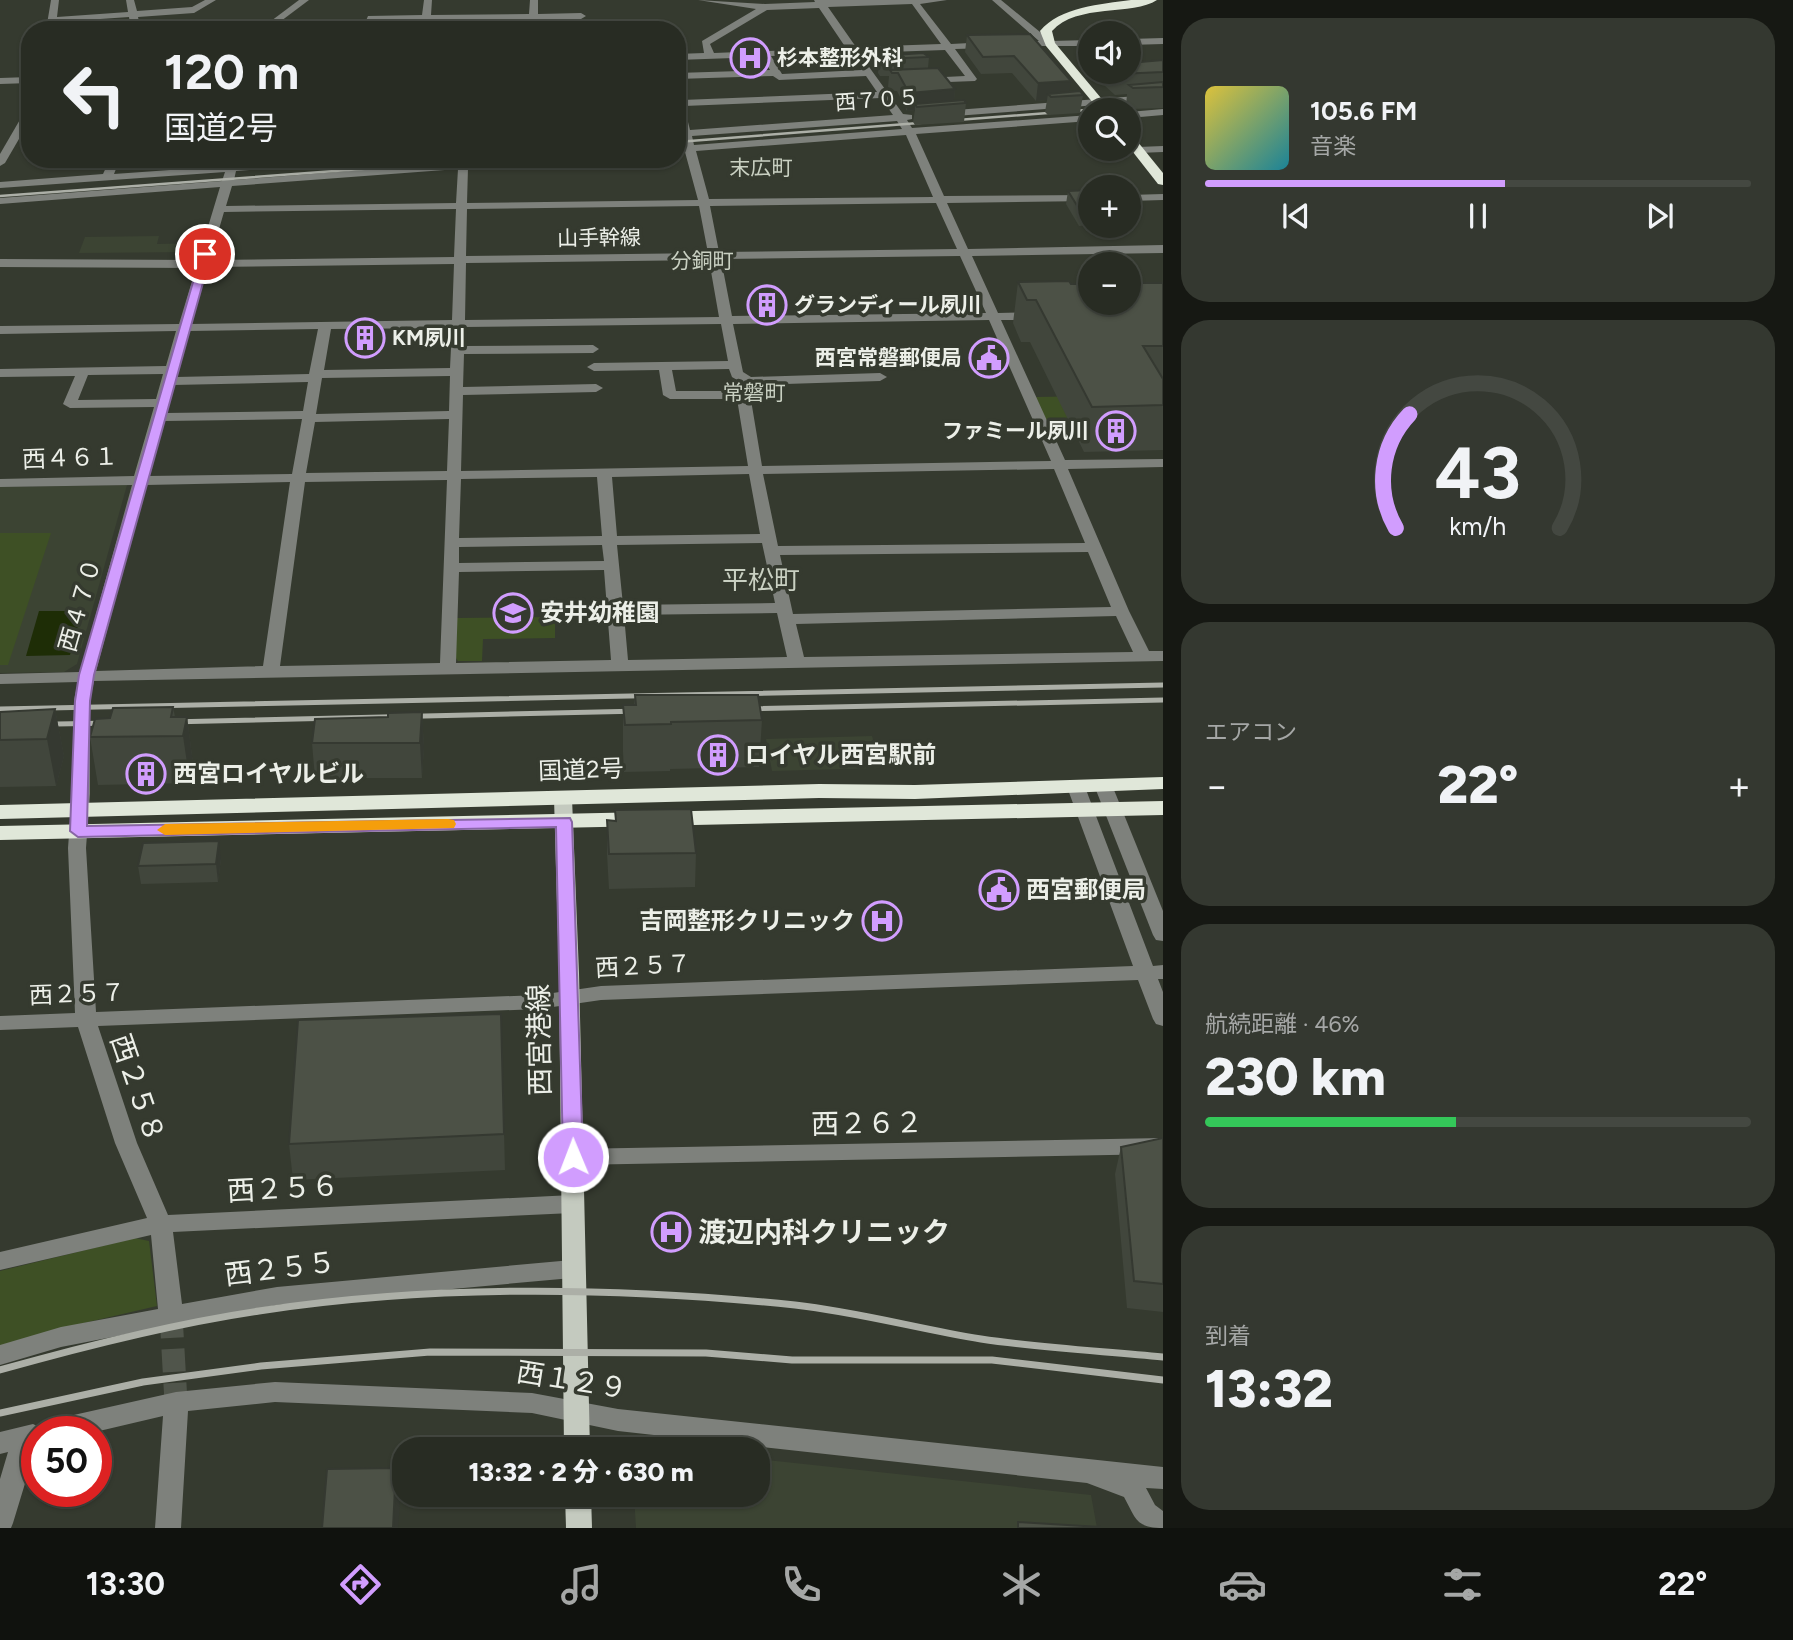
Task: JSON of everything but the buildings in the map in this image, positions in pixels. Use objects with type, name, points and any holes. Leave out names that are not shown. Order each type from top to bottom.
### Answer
[{"type":"highway","points":[[1095,98],[1050,44],[1046,31],[1048,26],[1060,19],[1152,0]]},
{"type":"highway","points":[[1141,154],[1163,181]]},
{"type":"highway","name":"国道2号","points":[[0,833],[79,821],[563,798],[1163,783]]},
{"type":"highway","name":"国道2号","points":[[0,812],[79,821],[564,822],[1163,808]]},
{"type":"main road","name":"西宮港線","points":[[563,798],[573,1157],[572,1269],[577,1437]]},
{"type":"main road","points":[[578,1507],[579,1528]]},
{"type":"street","points":[[52,21],[55,0]]},
{"type":"street","points":[[130,0],[134,21]]},
{"type":"street","points":[[81,21],[194,10],[212,0]]},
{"type":"street","points":[[276,21],[305,0]]},
{"type":"street","points":[[426,21],[428,0]]},
{"type":"street","points":[[533,21],[534,0]]},
{"type":"street","points":[[702,0],[765,7],[820,2],[943,0]]},
{"type":"street","points":[[996,0],[1050,44]]},
{"type":"street","points":[[914,1],[972,79],[916,81]]},
{"type":"street","points":[[820,2],[909,131],[1144,657]]},
{"type":"street","points":[[710,55],[705,43],[765,7]]},
{"type":"street","points":[[370,21],[371,18],[581,16]]},
{"type":"street","points":[[1141,42],[1163,41]]},
{"type":"street","points":[[686,56],[1078,43]]},
{"type":"street","points":[[765,54],[776,74]]},
{"type":"street","points":[[686,76],[776,74],[872,78],[889,82]]},
{"type":"street","points":[[0,81],[21,80]]},
{"type":"street","points":[[686,101],[883,95]]},
{"type":"street","name":"西７０５","points":[[1141,100],[1163,97]]},
{"type":"street","name":"西７０５","points":[[928,115],[1078,107]]},
{"type":"street","points":[[1141,114],[1163,112]]},
{"type":"street","name":"西７０５","points":[[686,134],[914,116]]},
{"type":"street","points":[[686,148],[1078,119]]},
{"type":"street","points":[[0,163],[21,127]]},
{"type":"street","points":[[686,141],[691,148],[704,203],[737,374],[748,381],[880,377]]},
{"type":"street","points":[[1141,150],[1163,149]]},
{"type":"street","points":[[106,179],[111,168]]},
{"type":"street","points":[[0,185],[106,179],[198,168]]},
{"type":"street","name":"西４７０","points":[[79,821],[82,701],[86,675],[230,168]]},
{"type":"street","points":[[0,201],[438,168]]},
{"type":"street","points":[[448,668],[463,168]]},
{"type":"street","points":[[1141,198],[1163,197]]},
{"type":"street","points":[[219,209],[1078,198]]},
{"type":"street","name":"山手幹線","points":[[0,263],[203,264],[1163,249]]},
{"type":"street","name":"山手幹線","points":[[0,270],[178,268],[203,264]]},
{"type":"street","points":[[0,330],[1044,316]]},
{"type":"street","points":[[271,671],[298,478],[325,326]]},
{"type":"street","points":[[458,350],[593,349]]},
{"type":"street","points":[[594,368],[735,365]]},
{"type":"street","points":[[665,366],[670,395],[742,395]]},
{"type":"street","points":[[0,373],[83,371],[170,375],[315,376],[457,372]]},
{"type":"street","points":[[83,371],[70,404],[309,417],[455,415]]},
{"type":"street","points":[[748,381],[743,387],[742,395],[770,544],[797,664]]},
{"type":"street","points":[[456,391],[596,388]]},
{"type":"street","name":"西４６１","points":[[0,483],[1163,463]]},
{"type":"street","points":[[604,472],[620,667]]},
{"type":"street","points":[[452,543],[610,541],[1096,547]]},
{"type":"street","points":[[451,568],[613,565]]},
{"type":"street","points":[[616,610],[785,613],[1122,611]]},
{"type":"street","points":[[0,679],[271,671],[1163,656]]},
{"type":"street","points":[[1103,785],[1163,935]]},
{"type":"street","points":[[1076,787],[1155,973],[1163,1019]]},
{"type":"street","name":"西２５８","points":[[79,821],[77,848],[86,1020],[126,1143],[160,1224],[171,1315]]},
{"type":"street","name":"西２５７","points":[[0,1023],[539,1002],[601,993],[1155,973]]},
{"type":"street","name":"西２６２","points":[[573,1157],[1163,1146]]},
{"type":"street","name":"西２５６","points":[[0,1261],[160,1224],[572,1204]]},
{"type":"street","name":"西２５５","points":[[0,1355],[61,1337],[276,1296],[572,1269]]},
{"type":"street","name":"西１２９","points":[[112,1417],[176,1402],[275,1392],[519,1402],[618,1420],[1163,1478]]},
{"type":"street","points":[[168,1528],[176,1402]]},
{"type":"street","name":"西１２９","points":[[0,1443],[21,1438]]},
{"type":"street","points":[[0,1523],[21,1471]]},
{"type":"street","name":"西１２９","points":[[1088,1472],[1133,1489],[1146,1513],[1163,1526]]},
{"type":"shaded area","points":[[168,168],[196,168],[168,171]]},
{"type":"shaded area","points":[[159,236],[157,244],[200,243],[198,252],[79,253],[85,237]]},
{"type":"shaded area","points":[[1094,396],[1106,420],[1046,421],[1036,397]]},
{"type":"shaded area","points":[[127,485],[77,664],[64,672],[0,673],[0,487]]},
{"type":"shaded area","points":[[0,533],[51,533],[8,665],[0,665]]},
{"type":"shaded area","points":[[39,611],[82,611],[70,655],[26,656]]},
{"type":"shaded area","points":[[555,617],[555,638],[483,639],[482,661],[458,661],[455,657],[457,618]]},
{"type":"shaded area","points":[[872,736],[881,768],[772,771],[766,739]]},
{"type":"shaded area","points":[[135,1238],[149,1241],[157,1306],[71,1326],[0,1347],[0,1271]]},
{"type":"shaded area","points":[[770,1460],[1091,1495],[1097,1528],[636,1528],[635,1507],[770,1507]]},
{"type":"tunnel","points":[[171,1315],[176,1402]]},
{"type":"railway","points":[[686,141],[1163,104]]},
{"type":"railway","points":[[0,196],[375,168]]},
{"type":"railway","points":[[0,709],[1163,685]]},
{"type":"railway","points":[[740,709],[1163,700]]},
{"type":"railway","points":[[169,722],[642,711]]},
{"type":"railway","points":[[0,725],[113,723]]},
{"type":"railway","points":[[0,1370],[128,1336],[259,1311],[392,1296],[527,1291],[661,1295],[795,1305],[981,1339],[1163,1357]]},
{"type":"railway","points":[[0,1413],[143,1382],[261,1366],[430,1352],[706,1353],[792,1360],[992,1360],[1163,1380]]},
{"type":"slow traffic","points":[[165,830],[448,824]]},
{"type":"place","name":"杉本整形外科","points":[[750,58]]},
{"type":"place","name":"グランディール夙川","points":[[767,305]]},
{"type":"place","name":"KM夙川","points":[[365,338]]},
{"type":"place","name":"西宮常磐郵便局","points":[[989,358]]},
{"type":"place","name":"ファミール夙川","points":[[1116,431]]},
{"type":"place","name":"安井幼稚園","points":[[513,613]]},
{"type":"place","name":"ロイヤル西宮駅前","points":[[718,755]]},
{"type":"place","name":"西宮ロイヤルビル","points":[[146,774]]},
{"type":"place","name":"西宮郵便局","points":[[999,890]]},
{"type":"place","name":"吉岡整形クリニック","points":[[882,921]]},
{"type":"place","name":"渡辺内科クリニック","points":[[671,1232]]},
{"type":"district","name":"末広町","points":[[761,168]]},
{"type":"district","name":"分銅町","points":[[702,261]]},
{"type":"district","name":"常磐町","points":[[754,393]]},
{"type":"district","name":"平松町","points":[[761,580]]},
{"type":"route","points":[[205,254],[86,675],[82,701],[78,831],[564,822],[573,1157]]}]
